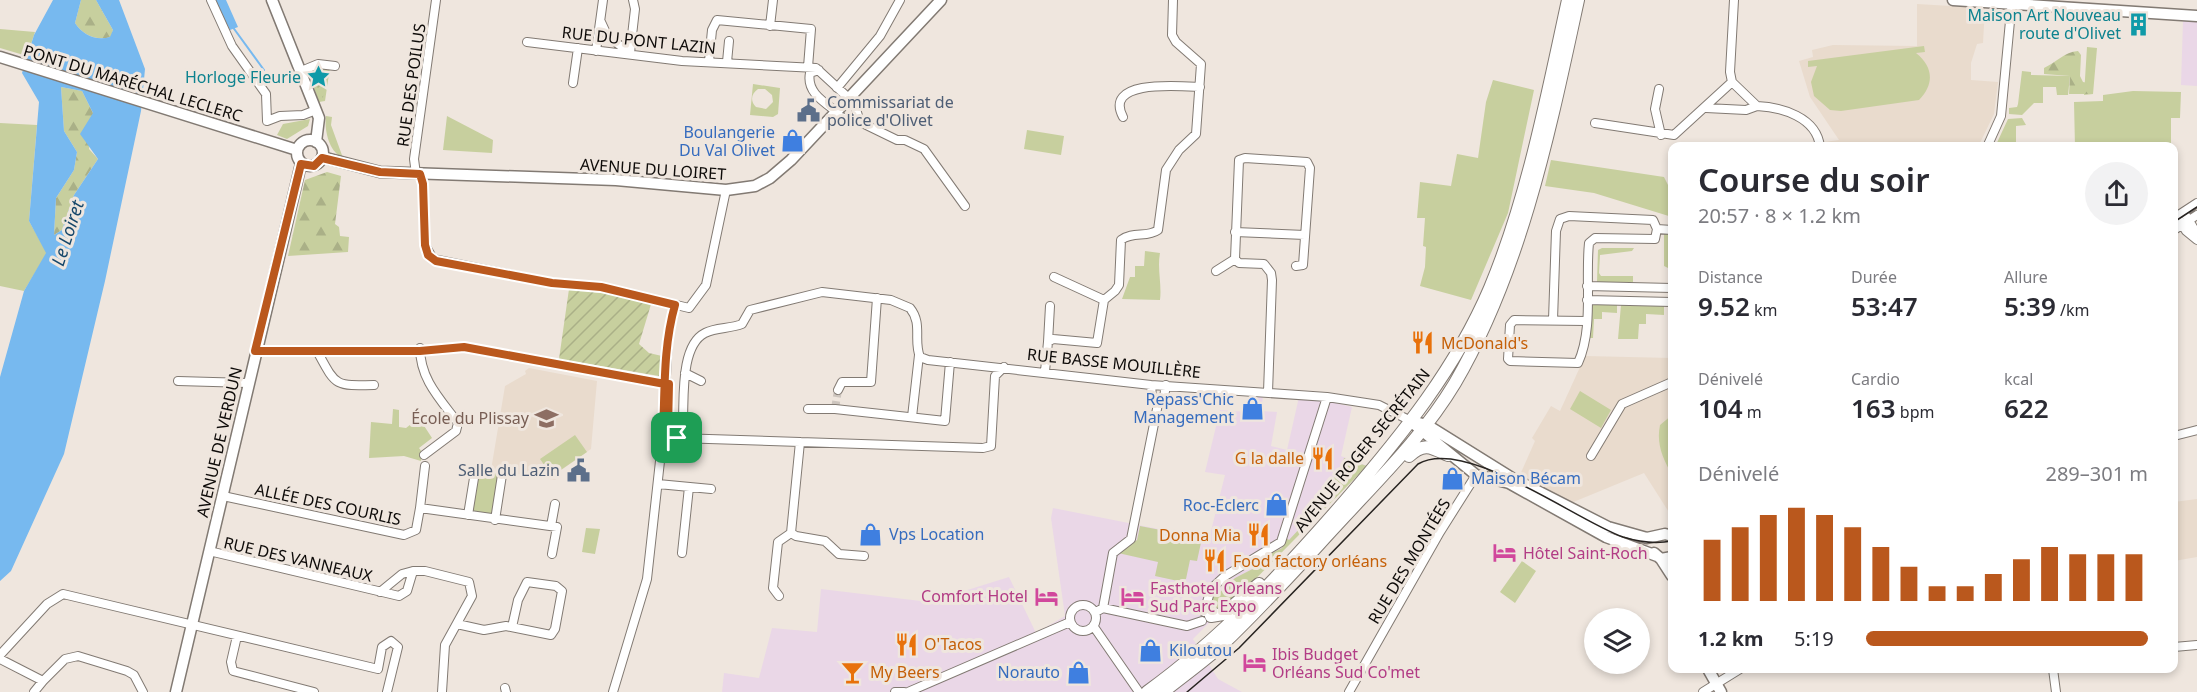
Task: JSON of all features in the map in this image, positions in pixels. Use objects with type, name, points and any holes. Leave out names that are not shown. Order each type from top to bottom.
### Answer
[{"type":"main road","points":[[272,0],[316,110],[320,124],[316,142]]},
{"type":"main road","name":"AVENUE DU LOIRET","points":[[322,158],[380,172],[616,180],[726,190],[755,186],[770,178],[835,114],[941,0]]},
{"type":"main road","name":"AVENUE ROGER SECRÉTAIN","points":[[1420,425],[1435,390],[1477,316],[1506,245],[1570,8],[1578,0]]},
{"type":"main road","points":[[1953,0],[2012,2],[2197,16]]},
{"type":"main road","name":"AVENUE ROGER SECRÉTAIN","points":[[1147,692],[1193,657],[1250,604],[1370,481],[1420,425],[1469,357],[1510,261],[1538,171],[1570,8]]},
{"type":"main road","name":"PONT DU MARÉCHAL LECLERC","points":[[0,57],[297,150]]},
{"type":"main road","points":[[304,141],[316,142],[322,148],[322,158],[314,166],[301,164],[297,150],[304,141]]},
{"type":"main road","name":"AVENUE DE VERDUN","points":[[176,692],[301,164]]},
{"type":"main road","name":"RUE BASSE MOUILLÈRE","points":[[1420,425],[1448,455],[1476,475],[1509,483],[1606,537],[1659,557]]},
{"type":"main road","name":"RUE BASSE MOUILLÈRE","points":[[1420,425],[1608,527],[1642,537],[1668,535]]},
{"type":"main road","points":[[1343,518],[1417,449],[1431,446],[1448,455]]},
{"type":"main road","points":[[1476,475],[1481,460]]},
{"type":"main road","points":[[1206,616],[1223,614],[1238,603],[1370,481]]},
{"type":"main road","name":"AVENUE ROGER SECRÉTAIN","points":[[1163,692],[1222,645],[1343,518],[1370,481]]},
{"type":"main road","points":[[1668,536],[1653,545],[1668,570]]},
{"type":"main road","points":[[1659,557],[1668,557]]},
{"type":"main road","points":[[1710,673],[1718,688]]},
{"type":"street","points":[[211,0],[232,46],[266,94],[267,121],[280,116],[303,114],[316,110]]},
{"type":"street","name":"RUE DES POILUS","points":[[436,0],[414,159],[423,184],[425,245],[433,259],[552,283],[601,287],[675,305]]},
{"type":"street","points":[[596,51],[603,0]]},
{"type":"street","points":[[630,53],[635,9],[633,0]]},
{"type":"street","points":[[770,26],[773,0]]},
{"type":"street","points":[[837,88],[880,36],[900,0]]},
{"type":"street","points":[[1048,342],[1053,339],[1097,343],[1104,300],[1118,288],[1121,240],[1131,234],[1153,233],[1158,230],[1164,176],[1179,150],[1196,134],[1201,64],[1176,42],[1172,35],[1173,0]]},
{"type":"street","points":[[1734,0],[1730,72],[1732,82],[1757,106]]},
{"type":"street","points":[[1989,142],[2001,116],[2012,2]]},
{"type":"street","points":[[601,19],[607,35],[630,53]]},
{"type":"street","points":[[709,61],[712,30],[717,20],[811,29],[808,67]]},
{"type":"street","points":[[727,62],[729,41]]},
{"type":"street","name":"RUE DU PONT LAZIN","points":[[527,42],[682,61],[808,67],[819,70],[849,99]]},
{"type":"street","points":[[573,82],[578,48]]},
{"type":"street","points":[[301,71],[318,64],[335,66]]},
{"type":"street","points":[[819,70],[810,73],[810,85],[814,93],[835,114],[924,149],[965,206]]},
{"type":"street","points":[[1595,123],[1669,136],[1680,132],[1732,82]]},
{"type":"street","points":[[1123,117],[1118,108],[1120,97],[1126,92],[1170,85],[1200,87]]},
{"type":"street","points":[[1659,89],[1655,109],[1661,135]]},
{"type":"street","points":[[849,99],[854,103],[860,122]]},
{"type":"street","points":[[1706,108],[1746,110],[1757,106],[1784,108],[1818,137],[1819,142]]},
{"type":"street","points":[[1268,392],[1271,273],[1264,264],[1239,263],[1235,259],[1239,160],[1245,158],[1303,160],[1310,168],[1303,265],[1296,266]]},
{"type":"street","points":[[613,692],[644,598],[663,434],[668,337],[675,305],[689,308],[706,285],[726,190]]},
{"type":"street","points":[[2178,215],[2197,203]]},
{"type":"street","points":[[2181,225],[2197,215]]},
{"type":"street","points":[[1553,320],[1556,231],[1560,219],[1569,216],[1653,220],[1657,229],[1655,239],[1592,239],[1588,246],[1587,300],[1585,344],[1578,363],[1510,362],[1512,322],[1520,319],[1553,320],[1586,321]]},
{"type":"street","points":[[2181,225],[2197,234]]},
{"type":"street","points":[[2181,225],[2197,240]]},
{"type":"street","points":[[1657,229],[1668,230]]},
{"type":"street","points":[[1235,232],[1305,235]]},
{"type":"street","points":[[1216,271],[1235,259]]},
{"type":"street","points":[[1054,277],[1104,300]]},
{"type":"street","points":[[1587,286],[1668,288]]},
{"type":"street","points":[[682,418],[686,363],[698,337],[707,331],[742,324],[750,310],[822,292],[877,298],[903,304],[914,313],[919,328],[919,355],[912,417]]},
{"type":"street","points":[[838,390],[842,382],[848,380],[871,382],[877,298]]},
{"type":"street","points":[[1587,300],[1668,302]]},
{"type":"street","points":[[1045,372],[1050,306]]},
{"type":"street","points":[[255,351],[464,347],[665,384],[669,387],[668,429],[671,435],[677,438]]},
{"type":"street","points":[[420,349],[420,365],[425,377],[458,423],[456,431],[424,455]]},
{"type":"street","points":[[317,351],[329,373],[342,386],[374,385]]},
{"type":"street","points":[[919,355],[928,360],[1004,367]]},
{"type":"street","points":[[808,409],[945,421],[950,362]]},
{"type":"street","name":"RUE BASSE MOUILLÈRE","points":[[663,434],[677,438],[975,448],[991,446],[995,376],[1004,367],[1151,384],[1327,397],[1379,405],[1420,425]]},
{"type":"street","points":[[685,374],[701,381]]},
{"type":"street","points":[[178,381],[248,383]]},
{"type":"street","points":[[1151,384],[1152,397],[1158,404]]},
{"type":"street","points":[[1591,456],[1623,405],[1668,384]]},
{"type":"street","points":[[1094,627],[1115,550],[1131,539],[1158,404],[1164,397],[1166,385]]},
{"type":"street","points":[[1094,627],[1082,632],[1075,629],[1070,622],[1072,611],[1079,605],[1088,606],[1187,626],[1206,616],[1211,589],[1225,576],[1281,542],[1327,397]]},
{"type":"street","points":[[2178,435],[2197,430]]},
{"type":"street","points":[[779,596],[773,588],[778,542],[791,533],[800,442]]},
{"type":"street","points":[[420,508],[425,466]]},
{"type":"street","points":[[468,515],[475,472]]},
{"type":"street","points":[[495,519],[502,475]]},
{"type":"street","name":"RUE DES MONTÉES","points":[[1348,692],[1440,532],[1476,475]]},
{"type":"street","points":[[658,484],[711,489]]},
{"type":"street","points":[[682,553],[689,487]]},
{"type":"street","name":"ALLÉE DES COURLIS","points":[[223,496],[404,535],[416,530],[420,508],[551,526]]},
{"type":"street","points":[[552,554],[556,526],[551,526],[555,504]]},
{"type":"street","points":[[791,533],[825,541],[839,554],[864,556]]},
{"type":"street","name":"RUE DES VANNEAUX","points":[[209,551],[399,596],[407,591],[413,571]]},
{"type":"street","points":[[413,571],[425,570],[469,582],[472,588],[472,596],[445,645],[442,692]]},
{"type":"street","name":"RUE DES VANNEAUX","points":[[381,592],[402,574],[413,571]]},
{"type":"street","points":[[457,624],[484,630],[512,627],[551,635],[555,629],[562,591],[556,586],[527,582],[518,600],[512,627]]},
{"type":"street","points":[[43,681],[0,657],[47,604],[63,594],[392,673]]},
{"type":"street","points":[[908,692],[1070,622]]},
{"type":"street","points":[[1094,627],[1139,692]]},
{"type":"street","points":[[237,636],[231,662],[233,671],[314,692]]},
{"type":"street","points":[[378,669],[382,647],[391,641],[398,647],[387,692]]},
{"type":"street","points":[[2178,647],[2197,645]]},
{"type":"street","points":[[34,692],[65,659],[78,656],[128,671],[138,681],[143,692]]},
{"type":"street","points":[[1703,692],[1718,688],[1735,673]]},
{"type":"street","points":[[2054,673],[2056,692]]},
{"type":"street","points":[[135,692],[138,681]]},
{"type":"street","points":[[895,692],[904,692]]},
{"type":"shaded area","points":[[1917,4],[1985,8],[1983,43],[1977,44],[1971,63],[1971,80],[1998,82],[1994,114],[1980,142],[1824,142],[1839,140],[1810,97],[1799,61],[1813,57],[1812,50],[1833,45],[1917,46]]},
{"type":"shaded area","points":[[2183,21],[2197,22],[2197,86],[2181,85]]},
{"type":"shaded area","points":[[1585,356],[1668,358],[1668,511],[1644,473],[1571,503],[1519,477],[1535,441],[1532,438],[1551,406],[1560,411]]},
{"type":"shaded area","name":"École du Plissay","points":[[529,368],[597,381],[591,449],[553,476],[556,480],[491,470],[505,386],[526,374],[525,371]]},
{"type":"shaded area","points":[[1263,390],[1262,411],[1277,412],[1271,446],[1287,450],[1299,397],[1324,400],[1352,407],[1341,456],[1365,465],[1193,639],[1218,679],[1242,692],[722,692],[724,673],[759,678],[772,628],[817,632],[821,589],[929,602],[1009,577],[1036,633],[1065,616],[1051,518],[1053,508],[1209,539],[1225,475],[1205,472],[1220,410],[1247,412],[1253,392]]},
{"type":"shaded area","points":[[2197,499],[2197,557],[2178,560],[2178,501]]},
{"type":"green space","points":[[81,0],[96,0],[113,30],[111,37],[95,37],[86,34],[78,27],[75,23]]},
{"type":"green space","points":[[0,29],[35,32],[27,56],[0,48]]},
{"type":"green space","points":[[1924,46],[1925,52],[1916,53],[1926,64],[1930,76],[1927,88],[1919,100],[1841,111],[1830,110],[1814,96],[1811,82],[1817,66],[1808,67],[1808,61]]},
{"type":"green space","points":[[2087,47],[2097,48],[2093,94],[2084,95]]},
{"type":"green space","points":[[2078,51],[2081,55],[2080,76],[2083,82],[2093,84],[2092,94],[2069,94],[2070,76],[2044,74],[2044,68],[2065,55]]},
{"type":"green space","points":[[318,65],[330,67],[325,101],[319,102],[308,71]]},
{"type":"green space","points":[[318,70],[325,72],[327,79],[324,83],[323,98],[313,79],[314,72]]},
{"type":"green space","points":[[2022,71],[2031,72],[2031,75],[2070,76],[2068,95],[2057,95],[2056,87],[2043,87],[2043,103],[2034,103],[2022,115],[2009,114],[2009,108],[2017,107],[2018,104]]},
{"type":"green space","points":[[1493,80],[1534,90],[1508,213],[1471,300],[1420,286],[1425,267],[1426,247],[1423,246],[1425,218],[1417,218],[1420,182],[1451,186],[1457,154],[1478,158],[1486,102]]},
{"type":"green space","points":[[753,84],[780,88],[778,114],[773,117],[750,115]],"holes":[[[758,89],[765,89],[772,95],[773,102],[766,109],[756,107],[752,100],[753,95]]]},
{"type":"green space","points":[[61,87],[82,91],[93,113],[89,149],[98,159],[74,195],[62,230],[54,235],[56,198],[74,170],[77,152],[64,131]]},
{"type":"green space","points":[[2133,91],[2181,92],[2180,118],[2171,118],[2171,142],[2075,142],[2074,102],[2103,101],[2103,95]]},
{"type":"green space","points":[[326,116],[332,117],[331,125],[343,158],[334,151],[328,140]]},
{"type":"green space","points":[[447,116],[493,140],[492,153],[443,150]]},
{"type":"green space","points":[[2022,118],[2026,125],[2016,126],[2016,142],[1997,142],[2008,119]]},
{"type":"green space","points":[[310,119],[308,126],[287,139],[277,135],[283,124]]},
{"type":"green space","points":[[0,123],[37,125],[29,221],[47,253],[24,291],[0,286]]},
{"type":"green space","points":[[1027,130],[1064,136],[1061,155],[1024,149]]},
{"type":"green space","points":[[1551,160],[1664,177],[1668,185],[1668,216],[1594,193],[1545,186]]},
{"type":"green space","points":[[327,172],[341,176],[335,224],[339,227],[340,236],[349,237],[348,252],[288,256],[305,180]]},
{"type":"green space","points":[[1664,233],[1668,233],[1668,268],[1664,266]]},
{"type":"green space","points":[[1634,248],[1632,251],[1600,255],[1599,273],[1601,276],[1633,276],[1633,282],[1597,282],[1598,250]]},
{"type":"green space","points":[[1145,251],[1160,253],[1160,300],[1122,299],[1130,277],[1135,277],[1135,266],[1144,266]]},
{"type":"green space","points":[[569,289],[601,293],[603,290],[652,301],[639,344],[649,353],[662,356],[659,376],[559,359]]},
{"type":"green space","points":[[1593,304],[1617,305],[1617,313],[1602,312],[1602,319],[1594,319],[1593,338],[1589,338],[1591,306]]},
{"type":"green space","points":[[1621,305],[1664,305],[1664,315],[1646,314],[1646,324],[1639,324],[1638,339],[1618,339]]},
{"type":"green space","points":[[1580,391],[1611,410],[1601,428],[1570,409]]},
{"type":"green space","points":[[393,409],[399,410],[399,427],[406,428],[419,418],[432,438],[419,448],[422,452],[421,461],[404,456],[369,458],[371,422],[392,424]]},
{"type":"green space","points":[[1668,418],[1668,467],[1660,445],[1660,425]]},
{"type":"green space","points":[[575,435],[587,452],[552,476],[540,459]]},
{"type":"green space","points":[[1344,458],[1367,466],[1224,611],[1214,612],[1209,603],[1212,592],[1216,596],[1235,578],[1270,560],[1268,555],[1282,548],[1285,537],[1289,540],[1312,515],[1307,510],[1341,469]]},
{"type":"green space","points":[[479,471],[500,474],[493,515],[471,512]]},
{"type":"green space","points":[[1140,526],[1202,538],[1197,561],[1190,560],[1186,579],[1178,581],[1155,576],[1158,562],[1118,553],[1137,540]]},
{"type":"green space","points":[[586,528],[600,529],[595,554],[582,552]]},
{"type":"green space","points":[[1522,561],[1536,571],[1515,603],[1500,592]]},
{"type":"water","name":"Le Loiret","points":[[53,0],[81,0],[75,23],[78,27],[86,34],[95,37],[110,37],[113,30],[96,0],[119,0],[145,69],[141,111],[105,281],[64,454],[11,571],[0,581],[0,377],[24,291],[46,253],[29,221],[39,102],[22,73],[34,35]],"holes":[[[61,87],[82,91],[93,113],[80,134],[98,159],[74,195],[62,230],[54,235],[56,198],[74,170],[77,152],[64,131]]]},
{"type":"water","points":[[214,0],[226,0],[238,27],[230,30]]},
{"type":"waterway","points":[[232,26],[264,70]]},
{"type":"tunnel","points":[[835,409],[838,390]]},
{"type":"tram line","points":[[2178,219],[2197,207]]},
{"type":"tram line","points":[[1187,692],[1239,648],[1418,464],[1438,458],[1463,461],[1491,470],[1623,537],[1648,542],[1668,541]]},
{"type":"place","name":"Maison Art Nouveau route d'Olivet","points":[[2139,24]]},
{"type":"place","name":"Horloge Fleurie","points":[[319,77]]},
{"type":"place","name":"Commissariat de police d'Olivet","points":[[809,111]]},
{"type":"place","name":"Boulangerie Du Val Olivet","points":[[793,141]]},
{"type":"place","name":"McDonald's","points":[[1423,343]]},
{"type":"place","name":"Repass'Chic Management","points":[[1252,408]]},
{"type":"place","name":"École du Plissay","points":[[547,418]]},
{"type":"place","name":"G la dalle","points":[[1322,458]]},
{"type":"place","name":"Salle du Lazin","points":[[578,470]]},
{"type":"place","name":"Maison Bécam","points":[[1453,478]]},
{"type":"place","name":"Roc-Eclerc","points":[[1277,505]]},
{"type":"place","name":"Vps Location","points":[[871,534]]},
{"type":"place","name":"Donna Mia","points":[[1259,535]]},
{"type":"place","name":"Hôtel Saint-Roch","points":[[1505,553]]},
{"type":"place","name":"Food factory orléans","points":[[1215,561]]},
{"type":"place","name":"Comfort Hotel","points":[[1046,596]]},
{"type":"place","name":"Fasthotel Orleans Sud Parc Expo","points":[[1132,597]]},
{"type":"place","name":"O'Tacos","points":[[906,644]]},
{"type":"place","name":"Kiloutou","points":[[1151,650]]},
{"type":"place","name":"Ibis Budget Orléans Sud Co'met","points":[[1254,663]]},
{"type":"place","name":"My Beers","points":[[852,672]]},
{"type":"place","name":"Norauto","points":[[1078,672]]},
{"type":"route","points":[[677,438],[663,434],[665,384],[665,367],[668,337],[675,305],[658,299],[601,287],[552,283],[436,261],[430,257],[425,245],[423,184],[420,174],[380,172],[322,158],[314,166],[301,164],[255,351],[436,351],[464,347],[553,365],[665,384],[669,384],[668,429],[671,435],[677,438]]}]
